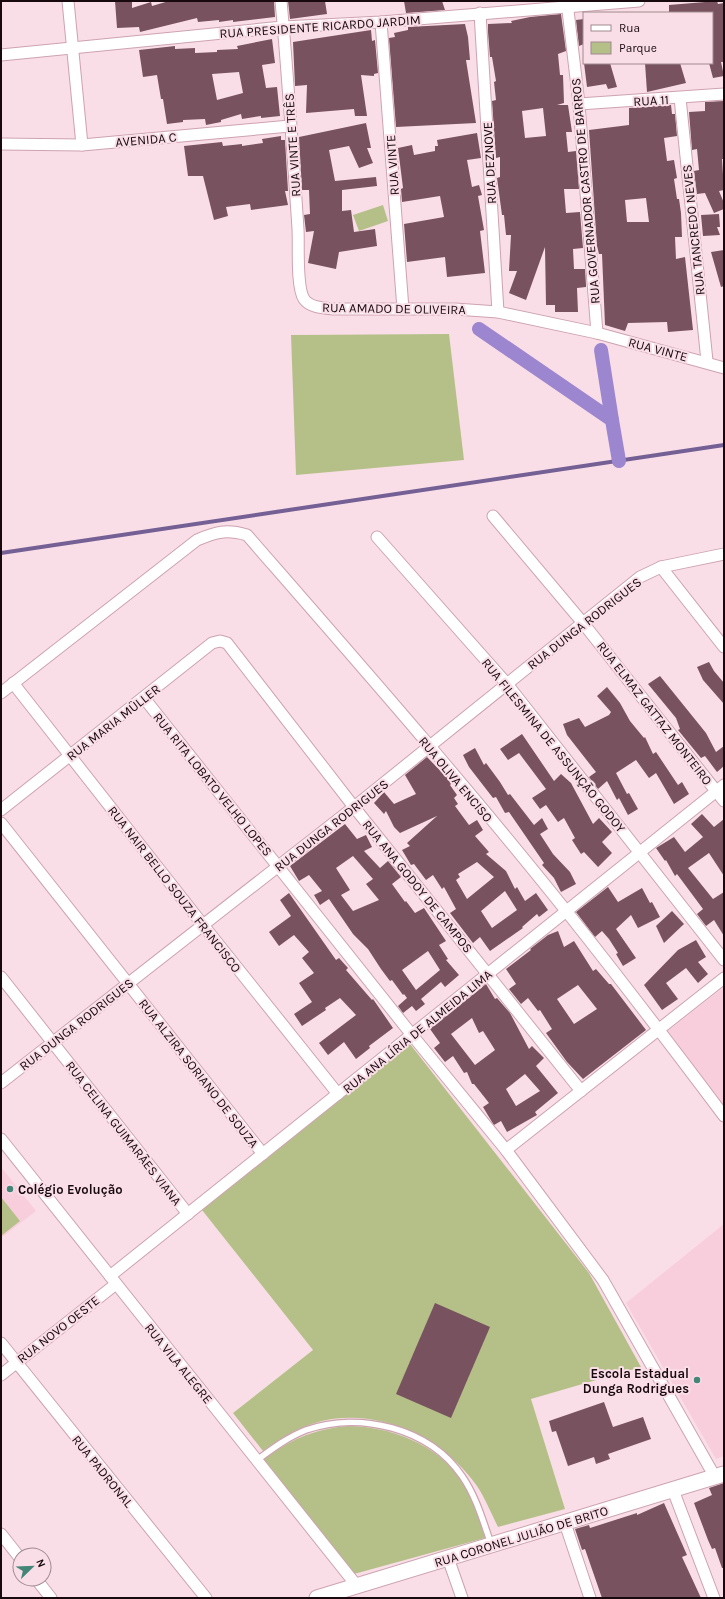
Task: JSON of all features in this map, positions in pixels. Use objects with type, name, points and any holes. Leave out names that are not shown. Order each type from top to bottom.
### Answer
[{"type":"street","points":[[68,1],[82,145]]},
{"type":"street","name":"RUA VINTE E TRÊS","points":[[281,1],[298,231],[300,288]]},
{"type":"street","name":"RUA PRESIDENTE RICARDO JARDIM","points":[[1,55],[283,27],[381,22],[567,4],[640,1]]},
{"type":"street","name":"RUA GOVERNADOR CASTRO DE BARROS","points":[[567,4],[579,104],[597,332]]},
{"type":"street","name":"RUA DEZNOVE","points":[[480,13],[498,312]]},
{"type":"street","name":"RUA VINTE","points":[[381,22],[403,309]]},
{"type":"street","name":"RUA 11","points":[[579,104],[724,94]]},
{"type":"street","name":"RUA TANCREDO NEVES","points":[[680,98],[706,361]]},
{"type":"street","name":"AVENIDA C","points":[[1,144],[82,145],[290,126]]},
{"type":"street","name":"RUA AMADO DE OLIVEIRA","points":[[300,288],[303,298],[307,303],[335,309],[455,309],[498,312]]},
{"type":"street","name":"RUA VINTE","points":[[498,312],[597,332],[706,361],[724,368]]},
{"type":"street","name":"RUA ELMAZ GATTAZ MONTEIRO","points":[[493,516],[584,623],[720,788],[724,801]]},
{"type":"street","name":"RUA OLIVA ENCISO","points":[[13,683],[197,540],[213,533],[232,530],[247,535],[430,746],[566,911],[659,1029],[724,1116]]},
{"type":"street","name":"RUA FILESMINA DE ASSUNÇÃO GODOY","points":[[376,537],[506,684],[724,960]]},
{"type":"street","name":"RUA DUNGA RODRIGUES","points":[[1,1083],[354,807],[640,577],[661,567],[724,554]]},
{"type":"street","points":[[661,567],[724,647]]},
{"type":"street","name":"RUA MARIA MÜLLER","points":[[1,810],[212,643],[220,641],[227,643]]},
{"type":"street","name":"RUA ANA GODOY DE CAMPOS","points":[[227,643],[354,807],[581,1091]]},
{"type":"street","points":[[1,693],[13,683]]},
{"type":"street","name":"RUA NAIR BELLO SOUZA FRANCISCO","points":[[13,683],[338,1094]]},
{"type":"street","name":"RUA RITA LOBATO VELHO LOPES","points":[[144,698],[412,1035],[506,1150],[603,1280],[720,1475]]},
{"type":"street","name":"RUA ANA LÍRIA DE ALMEIDA LIMA","points":[[113,1280],[188,1214],[720,788]]},
{"type":"street","name":"RUA ALZIRA SORIANO DE SOUZA","points":[[1,823],[263,1154]]},
{"type":"street","name":"RUA CELINA GUIMARÃES VIANA","points":[[1,977],[188,1214]]},
{"type":"street","points":[[506,1150],[724,978]]},
{"type":"street","name":"RUA VILA ALEGRE","points":[[1,1139],[357,1586]]},
{"type":"street","name":"RUA NOVO OESTE","points":[[1,1375],[113,1280]]},
{"type":"street","name":"RUA PADRONAL","points":[[1,1343],[206,1598]]},
{"type":"street","name":"RUA CORONEL JULIÃO DE BRITO","points":[[317,1598],[337,1595],[357,1586],[720,1475]]},
{"type":"street","points":[[673,1490],[714,1598]]},
{"type":"street","points":[[565,1523],[590,1598]]},
{"type":"street","points":[[1,1534],[12,1548]]},
{"type":"street","points":[[448,1558],[462,1598]]},
{"type":"street","points":[[42,1587],[51,1598]]},
{"type":"lane","points":[[257,1460],[293,1436],[326,1424],[368,1422],[399,1430],[415,1437],[435,1450],[462,1475],[475,1501],[492,1545]]},
{"type":"shaded area","points":[[724,987],[724,1106],[668,1031]]},
{"type":"shaded area","name":"Colégio Evolução","points":[[1,1167],[36,1211],[1,1238]]},
{"type":"shaded area","name":"Escola Estadual Dunga Rodrigues","points":[[724,1224],[724,1456],[716,1459],[626,1303]]},
{"type":"green space","points":[[383,205],[388,221],[359,231],[353,215]]},
{"type":"green space","points":[[449,334],[464,460],[296,475],[291,335]]},
{"type":"green space","points":[[410,1044],[589,1273],[641,1367],[531,1399],[565,1509],[498,1527],[477,1486],[463,1469],[447,1454],[429,1441],[409,1431],[388,1423],[366,1419],[344,1418],[322,1421],[299,1429],[263,1451],[233,1413],[313,1350],[202,1210]]},
{"type":"green space","points":[[1,1197],[20,1221],[1,1236]]},
{"type":"green space","points":[[347,1426],[380,1429],[396,1434],[426,1447],[440,1457],[452,1468],[466,1488],[475,1508],[485,1538],[354,1574],[260,1462],[280,1448],[301,1437],[323,1430]]},
{"type":"building","points":[[115,1],[132,1],[132,8],[151,2],[152,6],[169,1],[274,1],[275,17],[233,22],[233,20],[219,22],[219,20],[198,22],[197,18],[140,32],[139,27],[117,28]]},
{"type":"building","points":[[288,1],[325,1],[327,14],[290,19]]},
{"type":"building","points":[[404,1],[442,1],[445,10],[406,13]]},
{"type":"building","points":[[717,1],[718,4],[724,3],[724,62],[721,62],[724,76],[713,78],[709,64],[713,64],[713,12],[669,12],[669,5]]},
{"type":"building","points":[[561,14],[566,51],[558,54],[560,75],[563,75],[564,103],[557,105],[568,105],[572,132],[566,132],[568,152],[576,151],[579,189],[564,189],[566,213],[580,212],[583,248],[573,249],[574,269],[585,269],[586,285],[586,287],[577,288],[578,312],[555,312],[555,305],[546,305],[545,247],[526,300],[509,293],[517,271],[509,271],[511,235],[506,235],[497,178],[500,177],[500,157],[496,158],[492,101],[496,100],[494,82],[496,81],[492,57],[490,57],[488,24],[512,23],[511,21],[530,17]],"holes":[[[543,108],[546,136],[525,138],[522,111]]]},
{"type":"building","points":[[583,19],[583,44],[579,46],[576,20]]},
{"type":"building","points":[[465,24],[470,60],[466,60],[476,123],[396,127],[389,38],[395,37],[394,33],[408,30],[408,27]]},
{"type":"building","points":[[371,30],[372,41],[375,40],[378,73],[374,74],[374,76],[361,75],[367,116],[355,116],[354,109],[306,113],[307,85],[295,86],[293,42]]},
{"type":"building","points":[[272,39],[275,63],[262,65],[266,88],[277,87],[280,116],[261,118],[261,116],[242,119],[241,114],[221,120],[221,122],[206,125],[205,119],[183,120],[183,122],[167,124],[157,75],[143,77],[139,50],[175,46],[175,49],[195,48],[195,53],[238,49],[237,46]],"holes":[[[239,72],[243,93],[217,100],[212,74]]]},
{"type":"building","points":[[584,64],[610,64],[617,87],[608,89],[606,84],[587,87]]},
{"type":"building","points":[[645,64],[680,64],[686,83],[647,92]]},
{"type":"building","points":[[724,101],[724,159],[722,159],[724,190],[719,191],[724,203],[724,209],[714,213],[705,193],[697,194],[694,171],[699,170],[697,149],[692,150],[689,112],[705,111],[705,102]]},
{"type":"building","points":[[671,105],[672,114],[675,114],[677,136],[664,138],[667,161],[674,160],[677,178],[674,179],[681,213],[682,237],[675,237],[676,259],[685,257],[693,330],[668,332],[667,322],[628,323],[625,331],[605,325],[602,254],[599,254],[597,246],[589,130],[629,125],[629,108]],"holes":[[[646,198],[649,222],[627,222],[625,200]]]},
{"type":"building","points":[[366,123],[371,148],[367,148],[373,163],[359,168],[349,146],[329,150],[335,181],[376,177],[377,186],[342,190],[342,211],[351,210],[354,232],[375,229],[377,246],[339,252],[336,269],[308,263],[314,231],[306,232],[304,215],[310,214],[309,190],[302,190],[299,137]]},
{"type":"building","points":[[477,133],[481,158],[467,160],[472,187],[479,185],[482,195],[478,196],[484,230],[480,231],[485,273],[447,277],[445,257],[407,262],[404,224],[444,217],[440,196],[402,202],[401,189],[403,188],[398,148],[412,145],[414,155],[435,151],[435,146],[438,146],[437,140]]},
{"type":"building","points":[[281,136],[281,140],[285,140],[288,191],[285,191],[288,205],[251,210],[250,204],[226,207],[228,216],[214,220],[203,176],[188,176],[184,146],[222,142],[223,146],[242,144],[242,146],[263,143],[262,139]]},
{"type":"building","points":[[719,214],[720,227],[717,227],[720,235],[703,236],[701,215]]},
{"type":"building","points":[[724,250],[724,286],[721,287],[711,252]]},
{"type":"building","points":[[709,662],[724,683],[724,704],[703,680],[697,667]]},
{"type":"building","points":[[660,676],[706,733],[716,752],[724,746],[724,766],[717,772],[705,756],[701,758],[678,730],[680,729],[676,718],[648,684]]},
{"type":"building","points":[[607,687],[620,703],[630,721],[644,738],[645,737],[653,754],[656,752],[678,785],[682,782],[689,794],[674,804],[656,773],[649,778],[636,760],[616,773],[627,794],[629,793],[638,809],[628,815],[619,798],[617,800],[607,781],[598,789],[589,777],[596,772],[567,735],[563,724],[579,718],[585,727],[609,715],[611,712],[597,696]]},
{"type":"building","points":[[522,734],[554,781],[561,774],[571,783],[593,824],[599,818],[612,832],[602,842],[612,853],[598,867],[584,852],[581,854],[572,840],[575,838],[564,818],[558,822],[546,805],[540,809],[532,798],[546,789],[519,753],[508,760],[500,749]]},
{"type":"building","points":[[475,748],[484,765],[486,763],[508,795],[510,794],[534,825],[542,818],[548,829],[540,834],[553,854],[570,872],[576,884],[561,892],[554,878],[542,865],[544,863],[509,812],[505,813],[496,797],[493,798],[469,767],[463,755]]},
{"type":"building","points":[[427,757],[452,783],[450,785],[457,795],[454,798],[458,804],[455,806],[469,825],[477,820],[483,830],[475,836],[489,852],[486,854],[506,871],[515,889],[517,887],[525,901],[536,893],[548,910],[539,917],[537,914],[522,927],[523,928],[490,951],[480,937],[473,943],[450,913],[456,909],[444,887],[442,889],[433,875],[426,880],[414,864],[411,865],[402,850],[410,846],[407,843],[437,816],[400,833],[394,827],[386,811],[384,814],[374,803],[384,792],[394,804],[416,794],[405,775]],"holes":[[[477,862],[494,877],[467,899],[456,880],[460,877],[458,874]],[[505,891],[517,910],[492,928],[481,911]]]},
{"type":"building","points":[[702,814],[714,827],[724,819],[724,876],[709,853],[688,868],[713,899],[724,892],[724,936],[714,920],[706,926],[697,914],[703,909],[677,874],[675,876],[666,860],[665,861],[656,848],[674,837],[685,852],[703,837],[691,824]]},
{"type":"building","points":[[345,824],[357,839],[366,835],[372,847],[364,851],[380,868],[388,861],[401,877],[392,884],[415,913],[424,908],[446,941],[439,945],[448,959],[446,960],[459,975],[445,987],[441,982],[421,999],[425,1004],[416,1011],[412,1006],[403,1013],[398,1006],[407,998],[404,994],[403,995],[392,980],[390,981],[368,949],[353,934],[329,899],[320,905],[314,895],[322,891],[309,875],[299,881],[290,866]],"holes":[[[353,856],[373,879],[366,884],[379,900],[353,911],[341,895],[350,890],[336,868]],[[428,951],[440,970],[416,990],[402,970]]]},
{"type":"building","points":[[608,887],[618,902],[642,888],[660,917],[638,928],[631,915],[616,929],[636,958],[623,966],[616,954],[618,953],[609,939],[602,931],[595,937],[576,912]]},
{"type":"building","points":[[289,893],[336,960],[339,958],[348,968],[346,970],[372,1000],[373,999],[393,1028],[369,1046],[370,1048],[356,1059],[344,1042],[328,1055],[319,1043],[356,1015],[340,998],[325,1008],[326,1010],[302,1026],[294,1014],[312,1002],[299,983],[314,973],[302,958],[309,952],[294,935],[279,946],[269,932],[291,916],[280,900]]},
{"type":"building","points":[[672,911],[684,924],[664,943],[656,926]]},
{"type":"building","points":[[558,931],[564,947],[574,941],[593,971],[596,969],[609,984],[611,984],[646,1030],[583,1079],[567,1062],[546,1033],[552,1029],[540,1010],[538,1011],[528,998],[521,1004],[509,989],[516,984],[506,969],[548,935]],"holes":[[[578,985],[597,1009],[574,1024],[557,999]]]},
{"type":"building","points":[[696,940],[706,957],[698,962],[708,974],[698,983],[686,968],[666,983],[678,999],[662,1010],[644,985],[678,950]]},
{"type":"building","points":[[486,984],[495,999],[497,998],[510,1013],[529,1049],[532,1046],[544,1058],[536,1066],[558,1093],[535,1112],[537,1115],[507,1132],[501,1121],[494,1125],[492,1122],[483,1107],[489,1103],[474,1084],[472,1084],[467,1072],[464,1073],[453,1056],[445,1062],[434,1048],[440,1043],[430,1029]],"holes":[[[472,1018],[479,1033],[483,1031],[495,1050],[475,1065],[451,1034]],[[525,1074],[540,1091],[516,1106],[506,1089]]]},
{"type":"building","points":[[435,1303],[490,1327],[451,1418],[396,1394]]},
{"type":"building","points":[[604,1402],[613,1427],[643,1417],[651,1439],[608,1454],[610,1459],[596,1464],[594,1457],[568,1466],[556,1431],[552,1432],[549,1421]]},
{"type":"building","points":[[724,1483],[724,1568],[722,1568],[715,1548],[712,1549],[708,1540],[694,1503],[712,1495],[709,1488]]},
{"type":"building","points":[[664,1503],[687,1555],[682,1557],[701,1598],[602,1598],[585,1549],[582,1550],[575,1529],[589,1525],[590,1528],[637,1513],[637,1515]]},
{"type":"waterway","points":[[479,329],[612,420],[619,461]]},
{"type":"waterway","points":[[601,350],[612,420]]},
{"type":"waterway","points":[[1,553],[724,445]]},
{"type":"place","name":"Colégio Evolução","points":[[10,1189]]},
{"type":"place","name":"Escola Estadual Dunga Rodrigues","points":[[697,1380]]}]
